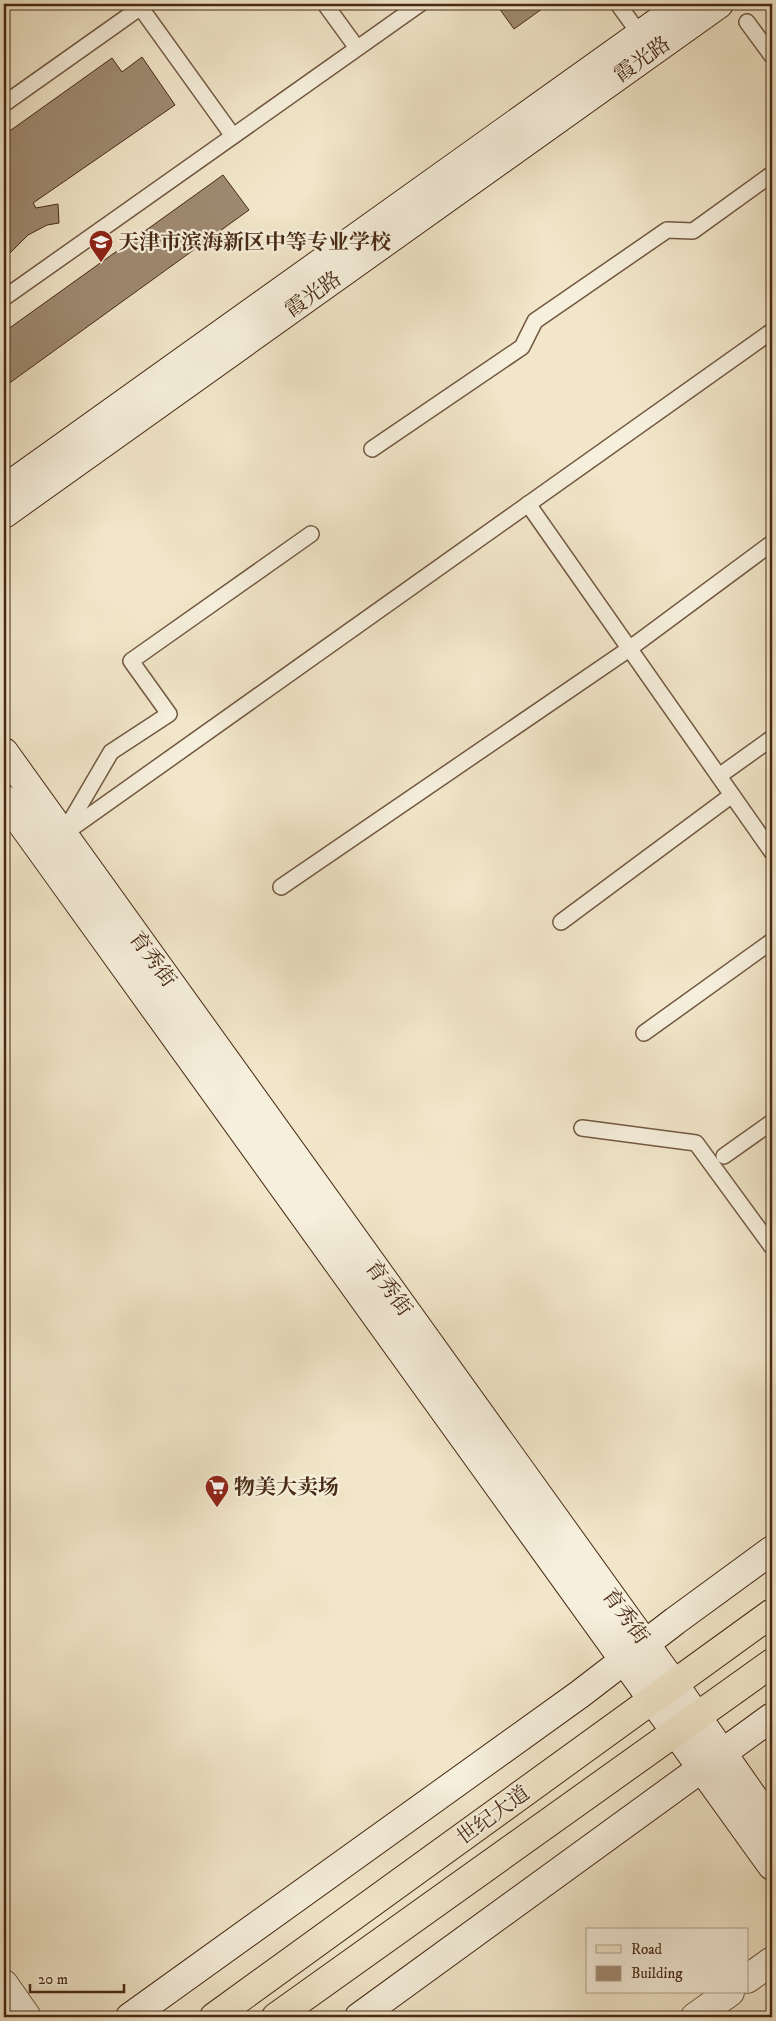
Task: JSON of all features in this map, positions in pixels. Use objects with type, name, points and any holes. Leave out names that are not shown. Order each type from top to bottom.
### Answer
[{"type":"main road","name":"世纪大道","points":[[214,2017],[772,1613]]},
{"type":"main road","name":"世纪大道","points":[[276,2017],[772,1663]]},
{"type":"street","name":"霞光路","points":[[4,514],[646,43],[682,4]]},
{"type":"street","name":"霞光路","points":[[4,489],[646,43],[719,4]]},
{"type":"street","name":"育秀街","points":[[4,752],[635,1652]]},
{"type":"street","name":"育秀街","points":[[4,799],[39,849],[664,1692],[712,1760],[772,1866]]},
{"type":"street","points":[[130,2017],[635,1652],[772,1550]]},
{"type":"street","points":[[359,2017],[772,1717]]},
{"type":"street","name":"育秀街","points":[[712,1760],[772,1824]]},
{"type":"street","points":[[748,1978],[772,1961]]},
{"type":"street","points":[[4,1984],[27,2017]]},
{"type":"street","points":[[695,2017],[727,1994]]},
{"type":"lane","points":[[325,4],[357,48]]},
{"type":"lane","points":[[4,298],[420,4]]},
{"type":"lane","points":[[618,4],[646,43]]},
{"type":"lane","points":[[4,104],[139,5],[233,136]]},
{"type":"lane","points":[[747,22],[772,56]]},
{"type":"lane","points":[[372,449],[522,347],[535,321],[550,310],[667,230],[693,231],[772,174]]},
{"type":"lane","points":[[39,849],[63,834],[772,331]]},
{"type":"lane","points":[[528,504],[772,852]]},
{"type":"lane","points":[[63,834],[111,752],[169,714],[131,661],[311,534]]},
{"type":"lane","points":[[281,888],[629,649],[772,543]]},
{"type":"lane","points":[[719,776],[772,738]]},
{"type":"lane","points":[[562,922],[732,795]]},
{"type":"lane","points":[[644,1033],[772,941]]},
{"type":"lane","points":[[724,1156],[772,1122]]},
{"type":"lane","points":[[582,1128],[696,1143],[772,1247]]},
{"type":"building","points":[[496,4],[549,4],[514,29]]},
{"type":"building","points":[[142,57],[175,105],[33,203],[36,208],[58,204],[59,223],[47,225],[28,235],[4,259],[4,135],[112,58],[122,72]]},
{"type":"building","points":[[223,175],[249,210],[4,387],[4,332]]},
{"type":"place","name":"天津市滨海新区中等专业学校","points":[[101,263]]},
{"type":"place","name":"物美大卖场","points":[[217,1508]]}]
